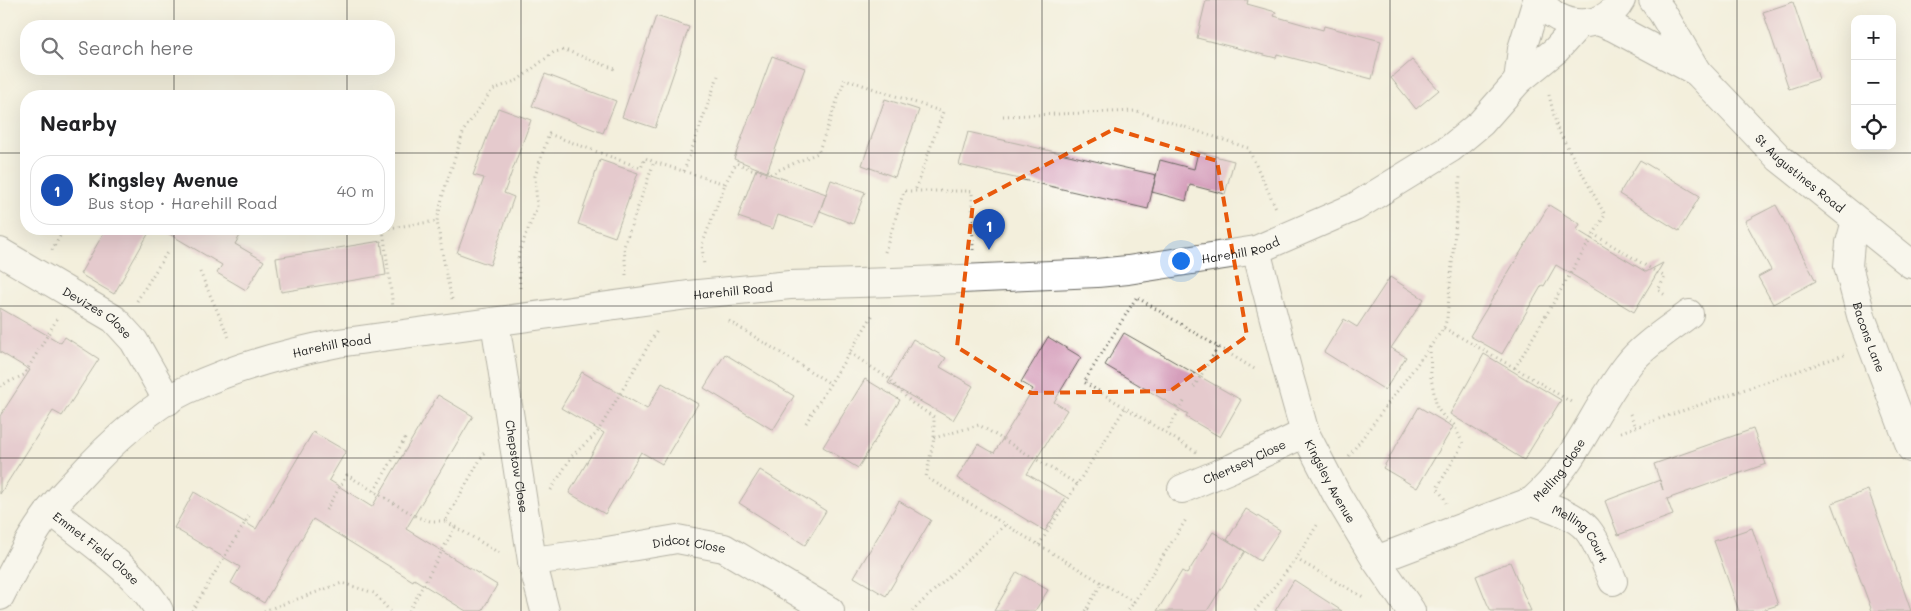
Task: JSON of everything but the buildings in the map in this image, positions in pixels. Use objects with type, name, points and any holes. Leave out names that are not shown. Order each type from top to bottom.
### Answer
[{"type":"street","points":[[1518,81],[1522,49],[1537,0]]},
{"type":"street","name":"St Augustines Road","points":[[1540,0],[1550,12],[1559,18],[1613,27],[1697,72]]},
{"type":"street","name":"Harehill Road","points":[[0,596],[50,510],[98,458],[144,416],[184,390],[242,368],[285,354],[338,343],[690,295],[790,285],[1128,270],[1256,250],[1355,207],[1452,148],[1481,123],[1518,81],[1588,22],[1610,14],[1621,0]]},
{"type":"street","name":"St Augustines Road","points":[[1660,4],[1697,72],[1778,158],[1911,264]]},
{"type":"street","name":"Bacons Lane","points":[[1856,221],[1850,243],[1848,266],[1862,320],[1911,448]]},
{"type":"street","name":"Kingsley Avenue","points":[[1256,250],[1305,433],[1334,488],[1376,560],[1411,611]]},
{"type":"street","name":"Devizes Close","points":[[0,252],[114,319],[134,341],[168,401]]},
{"type":"street","name":"Melling Close","points":[[1376,560],[1532,502],[1550,486],[1564,468],[1629,364],[1689,314]]},
{"type":"street","name":"Chepstow Close","points":[[495,322],[534,567],[545,611]]},
{"type":"street","name":"Chertsey Close","points":[[1182,489],[1305,433]]},
{"type":"street","name":"Melling Court","points":[[1532,502],[1562,512],[1587,529],[1613,581]]},
{"type":"street","name":"Emmet Field Close","points":[[50,510],[128,572],[152,598],[159,611]]},
{"type":"street","name":"Didcot Close","points":[[534,567],[601,552],[677,539],[724,548],[830,611]]},
{"type":"path","points":[[459,326],[446,274],[437,221],[443,194],[464,130],[492,90],[518,80],[554,52],[566,50],[615,69]]},
{"type":"path","points":[[1515,368],[1605,215],[1557,128],[1542,62]]},
{"type":"path","points":[[684,170],[718,76]]},
{"type":"path","points":[[528,528],[572,456],[598,433],[690,295],[702,245],[725,184],[736,164],[767,175],[818,152],[845,79],[943,112],[914,191]]},
{"type":"path","points":[[1003,116],[1137,111],[1248,148],[1289,236]]},
{"type":"path","points":[[523,318],[518,255],[537,207],[535,176],[549,134],[641,168],[645,158],[725,184]]},
{"type":"path","points":[[1255,611],[1296,559],[1334,488],[1444,328],[1447,318],[1461,179],[1452,148]]},
{"type":"path","points":[[628,304],[624,246],[654,162]]},
{"type":"path","points":[[806,423],[850,353],[884,282],[904,191],[972,191],[974,278]]},
{"type":"path","points":[[395,227],[437,221]]},
{"type":"path","points":[[1593,234],[1665,277],[1658,290],[1689,314]]},
{"type":"path","points":[[383,235],[397,335]]},
{"type":"path","points":[[121,327],[168,251]]},
{"type":"path","points":[[200,272],[242,368]]},
{"type":"path","points":[[0,386],[24,375],[72,294]]},
{"type":"path","points":[[690,295],[831,384]]},
{"type":"path","points":[[1226,470],[1084,382],[1137,296],[1139,300],[1259,371],[1289,376]]},
{"type":"path","points":[[1444,328],[1515,368],[1595,417]]},
{"type":"path","points":[[1619,433],[1871,340]]},
{"type":"path","points":[[1194,387],[1218,346]]},
{"type":"path","points":[[1430,346],[1431,378],[1437,408],[1454,425],[1463,444],[1437,488],[1444,498],[1455,531]]},
{"type":"path","points":[[850,353],[888,378],[912,403],[934,417],[934,438],[926,477],[1134,602]]},
{"type":"path","points":[[1166,433],[1185,400]]},
{"type":"path","points":[[1038,545],[1125,408]]},
{"type":"path","points":[[445,521],[508,411]]},
{"type":"path","points":[[934,438],[979,425],[1077,484]]},
{"type":"path","points":[[374,491],[406,437]]},
{"type":"path","points":[[326,510],[347,475],[417,517],[430,521],[445,521],[534,567]]},
{"type":"path","points":[[1128,611],[1196,505],[1182,489]]},
{"type":"path","points":[[192,611],[249,516]]},
{"type":"path","points":[[912,611],[1005,525]]},
{"type":"path","points":[[409,611],[454,527]]},
{"type":"path","points":[[1296,559],[1371,601],[1394,586]]},
{"type":"path","points":[[264,611],[342,583],[374,594],[390,611]]},
{"type":"path","points":[[1092,611],[1086,610],[1102,583]]},
{"type":"highlighted area","points":[[1114,129],[1217,161],[1247,336],[1170,391],[1031,393],[957,347],[973,203]]},
{"type":"place","name":"Kingsley Avenue","points":[[989,250]]}]
